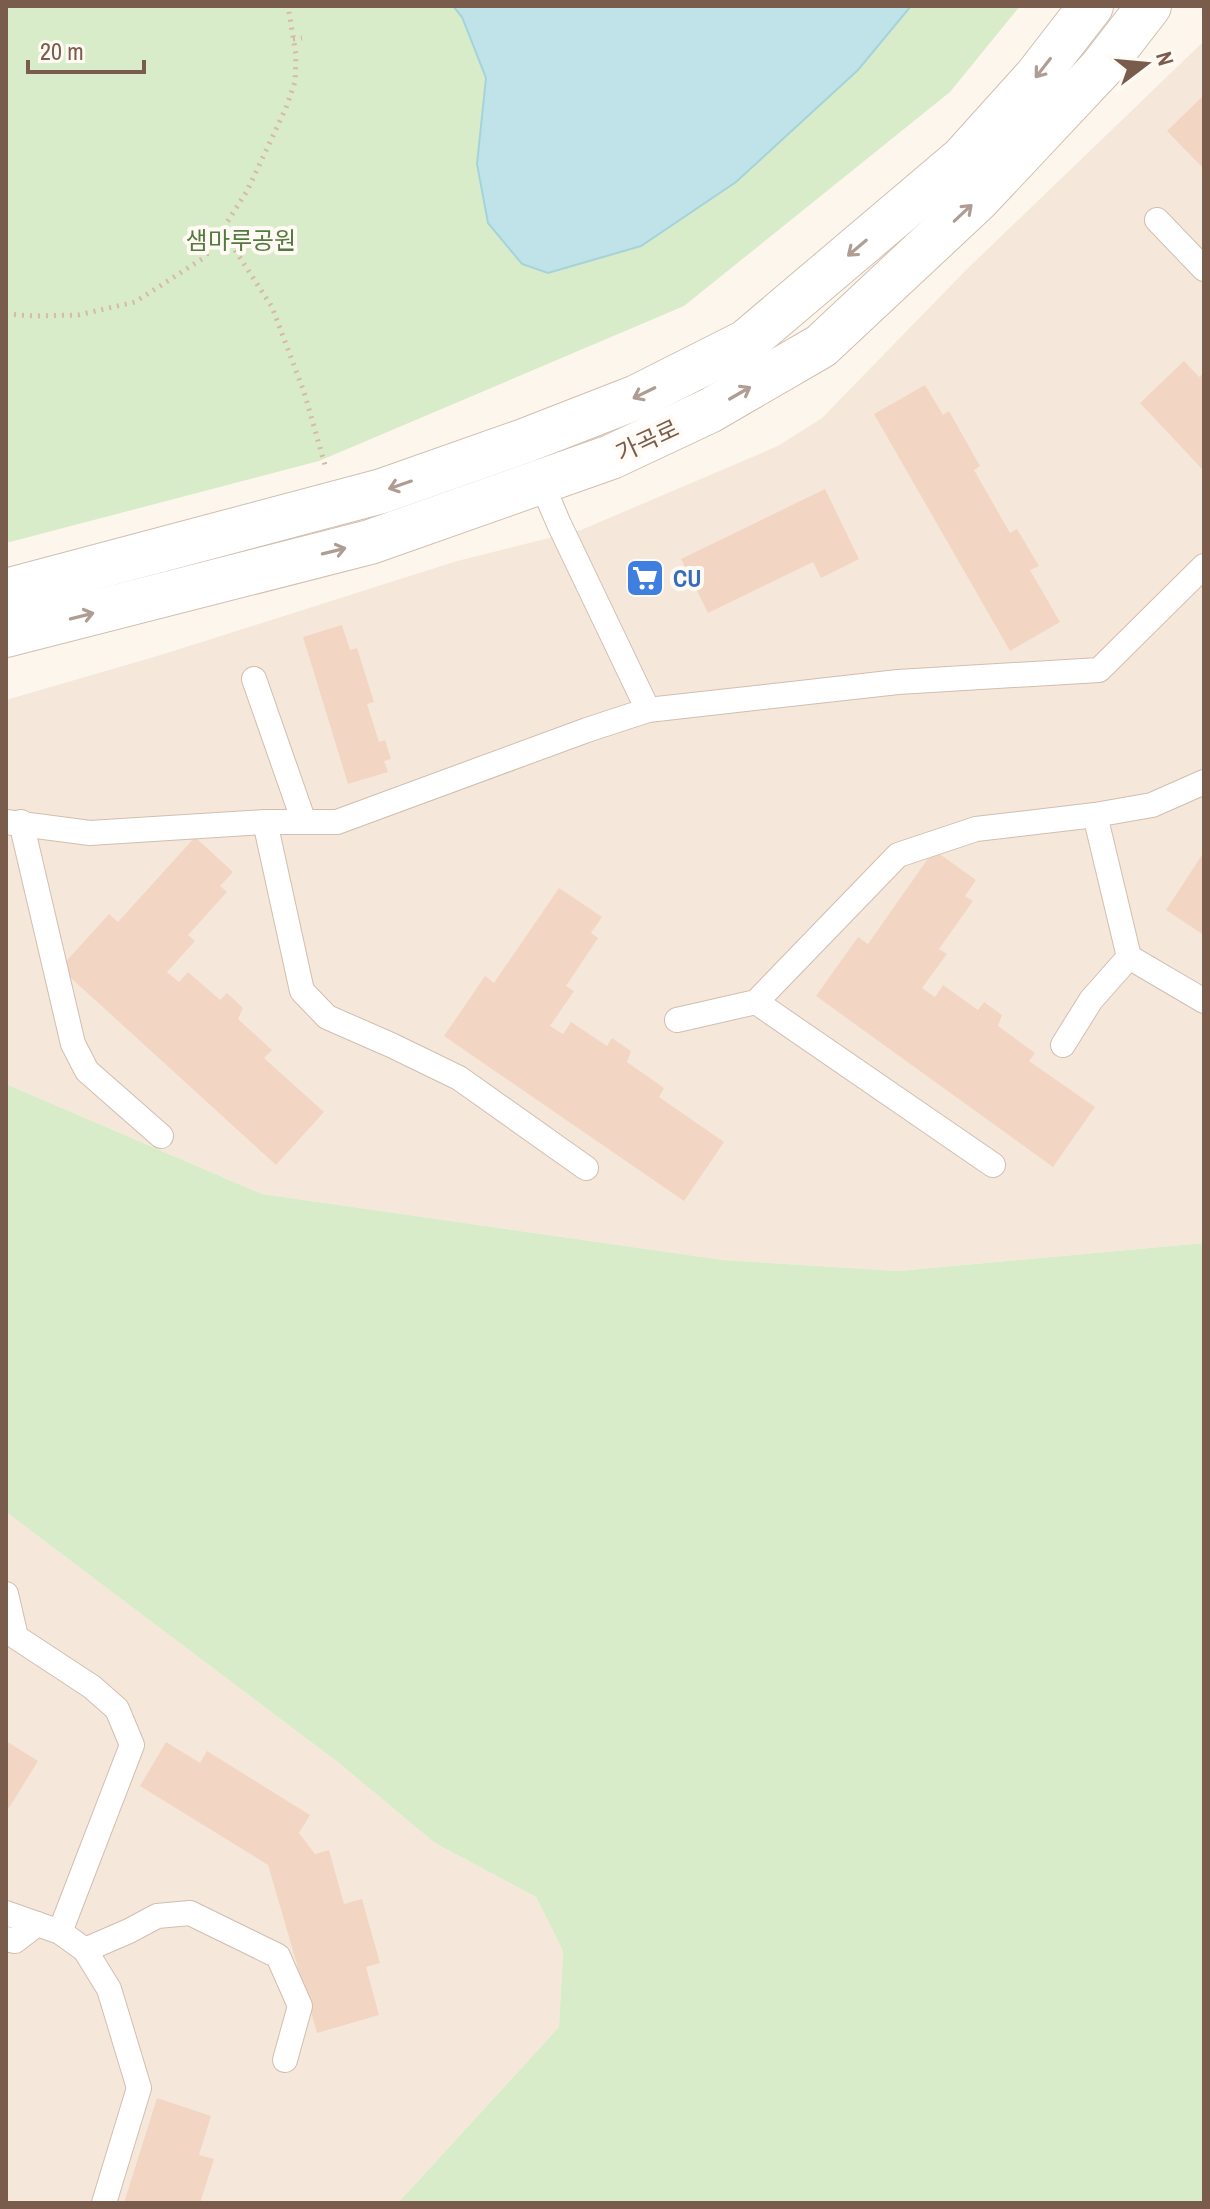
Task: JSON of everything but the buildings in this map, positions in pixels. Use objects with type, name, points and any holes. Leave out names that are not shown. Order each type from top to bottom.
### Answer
[{"type":"street","name":"가곡로","points":[[6,591],[382,491],[637,397],[746,342],[963,158],[1036,77],[1091,6]]},
{"type":"street","name":"가곡로","points":[[6,635],[370,542],[611,457],[695,417],[821,346],[977,200],[1102,67],[1149,6]]},
{"type":"lane","points":[[1157,220],[1204,269]]},
{"type":"lane","points":[[541,482],[648,710]]},
{"type":"lane","points":[[161,1136],[87,1071],[73,1044],[14,822],[90,833],[265,822],[337,822],[648,710],[898,682],[1099,670],[1204,566]]},
{"type":"lane","points":[[254,679],[304,822]]},
{"type":"lane","points":[[677,1020],[756,1002],[898,855],[976,829],[1152,805],[1204,782]]},
{"type":"lane","points":[[1095,815],[1129,957],[1204,1001]]},
{"type":"lane","points":[[265,822],[302,991],[327,1017],[459,1078],[586,1168]]},
{"type":"lane","points":[[1063,1045],[1091,1000],[1129,957]]},
{"type":"lane","points":[[756,1002],[993,1165]]},
{"type":"lane","points":[[6,1594],[16,1637],[92,1687],[117,1709],[132,1745],[48,1928],[15,1941],[6,1939]]},
{"type":"lane","points":[[6,1913],[48,1928],[85,1950],[109,1989],[139,2088],[104,2203]]},
{"type":"lane","points":[[85,1950],[157,1916],[190,1913],[278,1956],[300,2006],[285,2060]]},
{"type":"path","points":[[6,314],[78,315],[135,302],[205,257],[247,191],[295,82],[296,55],[288,6]]},
{"type":"path","points":[[293,39],[302,38]]},
{"type":"path","points":[[222,230],[272,307],[304,392],[326,469]]},
{"type":"shaded area","points":[[1204,41],[1204,1243],[898,1271],[723,1260],[262,1194],[6,1084],[6,700],[164,654],[457,561],[581,530],[778,446],[822,418],[966,270]]},
{"type":"shaded area","points":[[6,1512],[339,1763],[435,1843],[536,1897],[563,1951],[559,2027],[398,2203],[6,2203]]},
{"type":"green space","name":"샘마루공원","points":[[6,6],[1020,6],[950,92],[684,306],[319,461],[6,543]]},
{"type":"green space","points":[[6,1084],[262,1194],[723,1260],[898,1271],[1204,1243],[1204,2203],[398,2203],[559,2027],[563,1951],[536,1897],[435,1843],[339,1763],[6,1512]]},
{"type":"water","points":[[453,6],[911,6],[858,70],[736,182],[641,246],[548,273],[522,264],[488,223],[477,164],[486,78],[462,17]]},
{"type":"place","name":"CU","points":[[645,578]]}]
